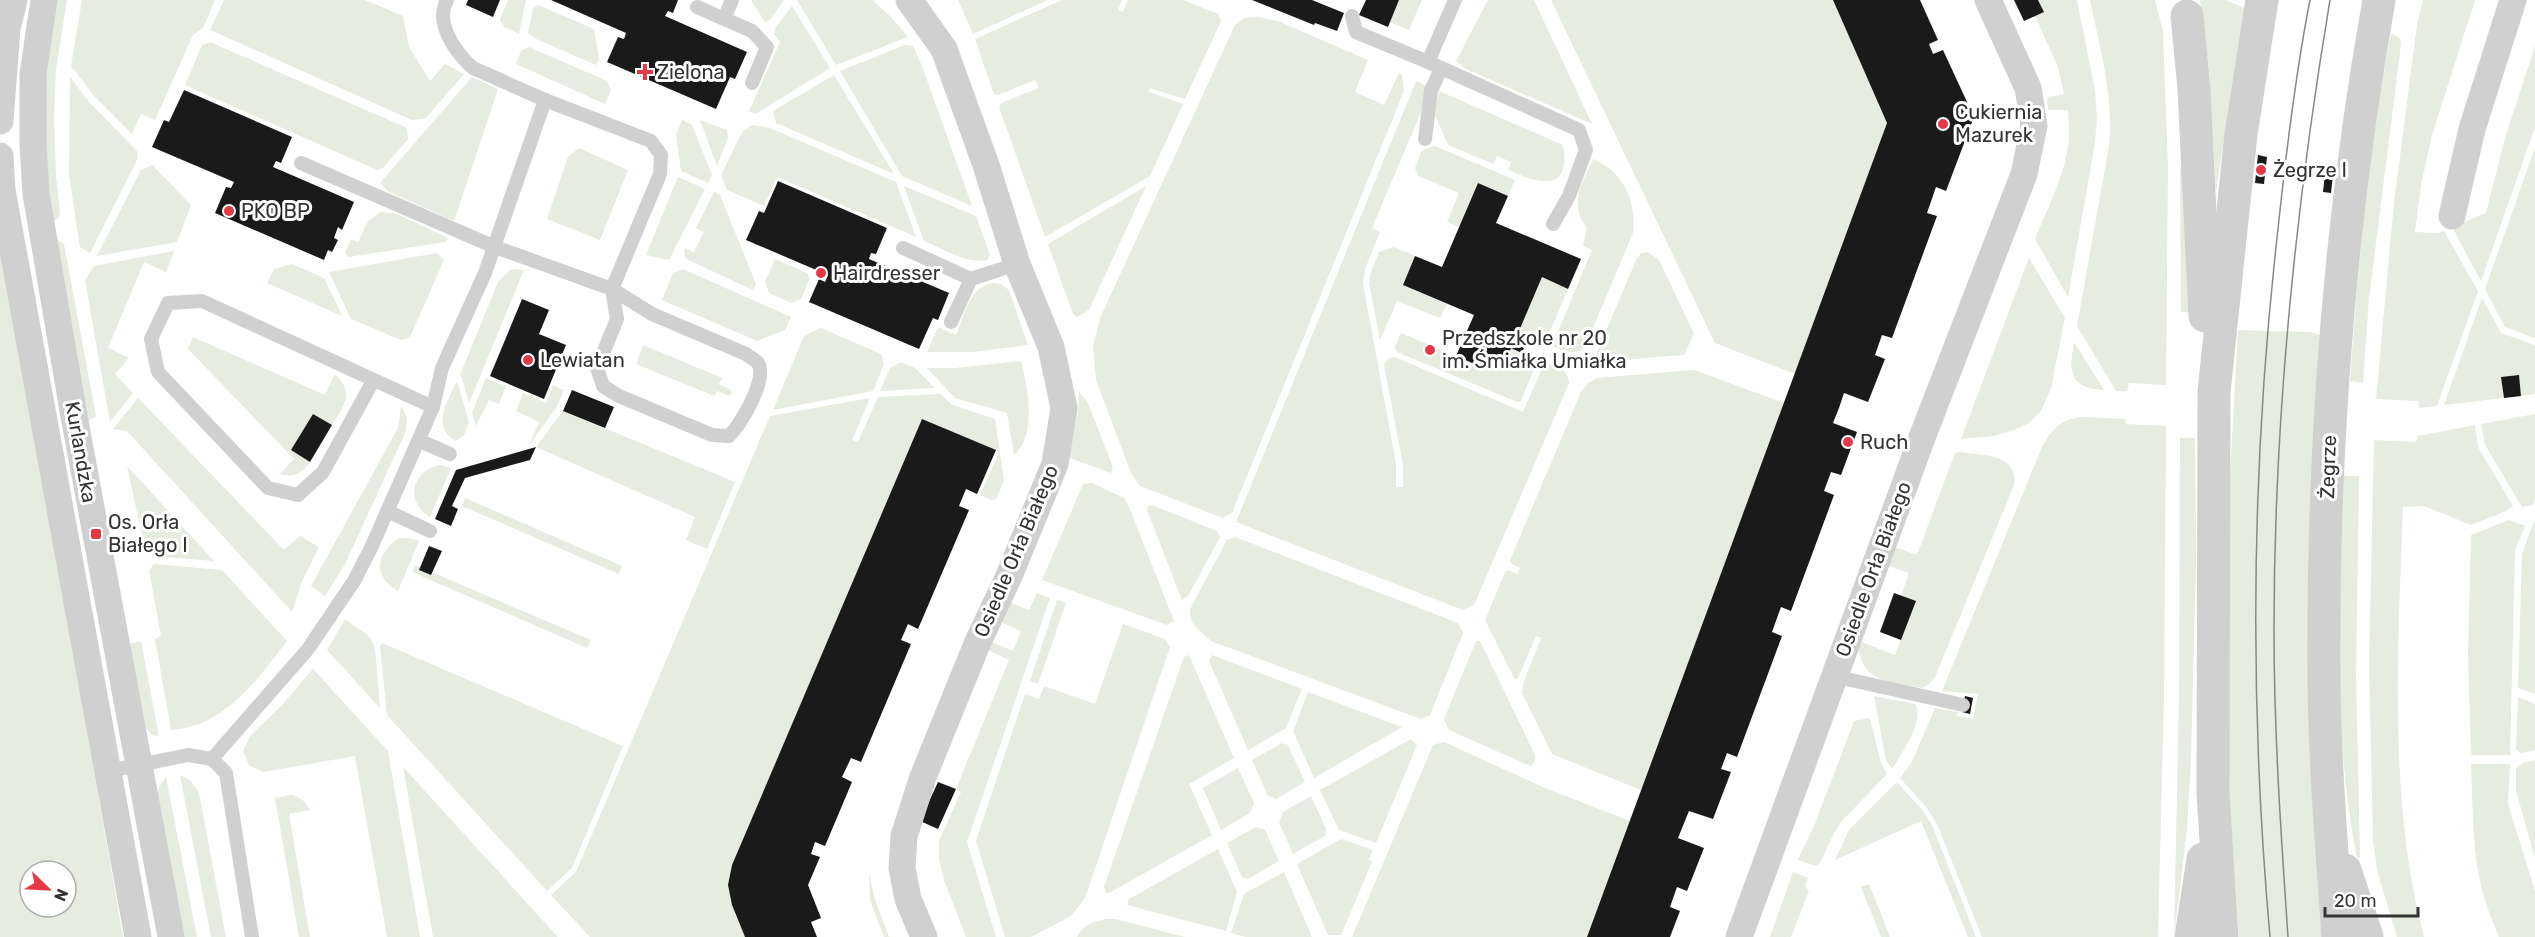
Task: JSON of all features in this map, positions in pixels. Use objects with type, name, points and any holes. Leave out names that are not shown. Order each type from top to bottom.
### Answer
[{"type":"street","points":[[0,121],[7,29],[14,0]]},
{"type":"street","name":"Kurlandzka","points":[[44,0],[33,74],[36,194],[74,416],[171,937]]},
{"type":"street","name":"Osiedle Orła Białego","points":[[909,0],[944,49],[986,165],[1017,264],[1051,347],[1064,408],[1055,464],[1009,576],[977,644],[920,786],[904,836],[902,868],[908,899],[924,937]]},
{"type":"street","name":"Osiedle Orła Białego","points":[[1739,937],[1833,676],[2024,174],[2034,126],[2028,88],[1988,0]]},
{"type":"street","points":[[2222,937],[2213,792],[2214,392],[2241,134],[2262,0]]},
{"type":"street","points":[[2452,216],[2472,129],[2513,0]]},
{"type":"street","name":"Żegrze","points":[[2338,937],[2330,825],[2324,682],[2330,427],[2348,217],[2379,4]]},
{"type":"street","points":[[2185,8],[2194,88],[2205,339],[2214,392]]},
{"type":"street","points":[[0,137],[33,144]]},
{"type":"street","name":"Kurlandzka","points":[[0,156],[4,201],[138,937]]},
{"type":"street","points":[[2191,937],[2213,792]]},
{"type":"street","points":[[2330,825],[2367,937]]},
{"type":"lane","points":[[301,163],[495,247],[612,289],[652,314],[746,354],[758,363],[761,377],[740,425],[729,436],[712,435],[619,396],[603,386],[597,368],[617,319],[612,289],[660,174],[661,154],[651,141],[545,100],[482,72],[465,61],[445,30],[444,5],[447,0]]},
{"type":"lane","points":[[723,19],[732,0]]},
{"type":"lane","points":[[1428,62],[1455,0]]},
{"type":"lane","points":[[697,7],[752,31],[767,47],[752,83]]},
{"type":"lane","points":[[1352,16],[1356,32],[1579,130],[1586,150],[1569,196],[1553,224]]},
{"type":"lane","points":[[1425,138],[1431,91],[1441,68]]},
{"type":"lane","points":[[212,759],[308,649],[354,581],[389,512],[433,407],[442,368],[495,247],[545,100]]},
{"type":"lane","points":[[903,248],[971,279],[1017,264]]},
{"type":"lane","points":[[951,322],[971,279]]},
{"type":"lane","points":[[373,381],[323,472],[298,495],[268,488],[158,372],[151,339],[168,303],[202,301],[433,407]]},
{"type":"lane","points":[[420,441],[450,454]]},
{"type":"lane","points":[[389,512],[430,531]]},
{"type":"lane","points":[[1833,676],[1964,705]]},
{"type":"lane","points":[[109,771],[188,755],[212,759],[226,773],[252,937]]},
{"type":"shaded area","points":[[54,0],[67,0],[56,69],[54,117],[60,212],[59,218],[54,221],[42,174],[41,117]]},
{"type":"shaded area","points":[[82,0],[215,0],[203,28],[193,35],[155,120],[141,114],[132,134],[94,96],[71,66]]},
{"type":"shaded area","points":[[224,0],[365,0],[403,16],[409,47],[430,81],[445,64],[464,74],[425,119],[412,120],[210,30]]},
{"type":"shaded area","points":[[508,0],[526,0],[519,34],[504,27],[500,19]]},
{"type":"shaded area","points":[[751,0],[784,0],[770,20],[765,22]]},
{"type":"shaded area","points":[[797,0],[872,0],[908,37],[836,65]]},
{"type":"shaded area","points":[[958,0],[1048,0],[973,34]]},
{"type":"shaded area","points":[[1062,0],[1122,0],[1118,10],[1123,12],[1128,0],[1183,0],[1218,14],[1221,21],[1185,99],[1150,88],[1149,92],[1183,104],[1150,176],[1045,237],[999,107],[1001,103],[1039,88],[1035,80],[998,95],[994,94],[975,39]]},
{"type":"shaded area","points":[[1399,0],[1422,0],[1409,30],[1390,22]]},
{"type":"shaded area","points":[[1488,0],[1534,0],[1592,124],[1466,69],[1456,61]]},
{"type":"shaded area","points":[[1551,0],[1833,0],[1887,123],[1795,374],[1715,343]]},
{"type":"shaded area","points":[[2038,0],[2077,0],[2095,91],[2097,117],[2095,142],[2068,297],[2035,239],[2061,175],[2069,142],[2068,110],[2048,110],[2047,97],[2064,94],[2058,67],[2035,16],[2044,12]]},
{"type":"shaded area","points":[[2090,0],[2155,0],[2163,31],[2168,168],[2166,385],[2129,383],[2127,391],[2116,391],[2077,326],[2109,146],[2110,127],[2108,91]]},
{"type":"shaded area","points":[[2200,0],[2226,0],[2244,8],[2216,192],[2209,68]]},
{"type":"shaded area","points":[[2423,0],[2475,0],[2432,135],[2421,185],[2415,232],[2444,231],[2478,291],[2437,406],[2419,408],[2418,401],[2376,399],[2394,203],[2417,25]]},
{"type":"shaded area","points":[[538,5],[594,29],[599,60],[596,65],[534,38],[528,33],[533,8]]},
{"type":"shaded area","points":[[792,6],[830,68],[756,114],[749,111],[780,42],[774,34],[776,27]]},
{"type":"shaded area","points":[[1259,17],[1280,22],[1368,60],[1355,92],[1384,105],[1399,73],[1402,75],[1404,91],[1232,513],[1223,518],[1140,486],[1132,475],[1096,380],[1093,346],[1100,318],[1235,25],[1244,18]]},
{"type":"shaded area","points":[[2391,33],[2400,38],[2401,44],[2369,299],[2363,383],[2350,381],[2353,337],[2370,163]]},
{"type":"shaded area","points":[[210,42],[407,128],[408,139],[383,168],[377,170],[185,85],[202,45]]},
{"type":"shaded area","points":[[905,45],[913,46],[922,66],[972,206],[902,176],[840,71]]},
{"type":"shaded area","points":[[2535,46],[2535,127],[2481,281],[2452,227],[2486,213],[2505,138]]},
{"type":"shaded area","points":[[529,47],[607,81],[611,90],[605,104],[516,64],[521,51]]},
{"type":"shaded area","points":[[834,75],[894,174],[776,123],[773,111]]},
{"type":"shaded area","points":[[70,77],[89,102],[137,151],[138,158],[90,253],[80,247],[69,175]]},
{"type":"shaded area","points":[[472,77],[498,89],[454,221],[389,192],[380,183]]},
{"type":"shaded area","points":[[1416,81],[1427,86],[1421,112],[1372,228],[1380,232],[1365,269],[1363,283],[1396,464],[1396,487],[1403,487],[1403,465],[1384,365],[1389,358],[1395,357],[1523,412],[1545,362],[1564,372],[1569,383],[1474,605],[1463,610],[1236,522]]},
{"type":"shaded area","points":[[1439,91],[1563,145],[1564,160],[1558,178],[1550,181],[1531,179],[1508,170],[1511,162],[1497,156],[1493,164],[1448,145],[1435,115]]},
{"type":"shaded area","points":[[682,120],[692,125],[712,175],[708,183],[681,171],[676,135]]},
{"type":"shaded area","points":[[700,120],[727,130],[728,138],[717,166]]},
{"type":"shaded area","points":[[753,125],[770,128],[896,182],[916,237],[777,177],[764,206],[727,190],[721,175],[742,132]]},
{"type":"shaded area","points":[[1435,146],[1515,180],[1508,196],[1478,183],[1459,227],[1447,222],[1459,193],[1418,176],[1415,168],[1422,150]]},
{"type":"shaded area","points":[[579,148],[628,170],[600,240],[547,219],[568,157]]},
{"type":"shaded area","points":[[2535,148],[2535,338],[2505,327],[2485,289]]},
{"type":"shaded area","points":[[1593,159],[1612,171],[1626,188],[1633,210],[1633,233],[1585,347],[1577,352],[1569,352],[1552,346],[1592,250],[1583,246],[1587,228],[1581,219],[1578,202],[1581,185]]},
{"type":"shaded area","points":[[152,165],[191,205],[177,242],[97,256],[141,170]]},
{"type":"shaded area","points":[[2185,168],[2192,312],[2181,312],[2180,169]]},
{"type":"shaded area","points":[[678,177],[705,189],[669,260],[646,255]]},
{"type":"shaded area","points":[[904,186],[976,216],[990,255],[987,260],[963,258],[924,241]]},
{"type":"shaded area","points":[[1146,186],[1089,310],[1077,317],[1073,314],[1048,244]]},
{"type":"shaded area","points":[[714,192],[720,195],[756,284],[753,290],[686,259],[685,248],[694,252],[704,232],[696,228]]},
{"type":"shaded area","points":[[381,212],[397,214],[448,238],[446,242],[348,257],[345,253],[351,239],[358,242],[368,221]]},
{"type":"shaded area","points":[[55,238],[64,244],[96,416],[83,425]]},
{"type":"shaded area","points":[[0,245],[2,245],[123,937],[0,937]]},
{"type":"shaded area","points":[[1394,247],[1415,256],[1403,285],[1447,304],[1440,318],[1397,301],[1380,340],[1369,283],[1379,252]]},
{"type":"shaded area","points":[[174,251],[166,272],[144,262],[108,348],[129,358],[115,374],[133,393],[110,422],[85,280],[94,266]]},
{"type":"shaded area","points":[[1648,252],[1659,260],[1694,334],[1684,355],[1620,360],[1596,355],[1636,260],[1641,253]]},
{"type":"shaded area","points":[[437,253],[444,260],[410,337],[401,340],[351,319],[329,272]]},
{"type":"shaded area","points":[[2029,258],[2065,318],[2051,388],[2041,411],[2029,423],[1994,436],[1961,439]]},
{"type":"shaded area","points":[[775,259],[807,273],[810,278],[801,299],[791,303],[769,293],[765,282]]},
{"type":"shaded area","points":[[292,264],[324,278],[342,316],[267,283],[274,269]]},
{"type":"shaded area","points":[[683,269],[791,317],[785,330],[757,341],[662,300],[673,273]]},
{"type":"shaded area","points":[[524,270],[469,403],[460,375],[498,282],[509,271]]},
{"type":"shaded area","points":[[1542,277],[1568,289],[1548,336],[1540,340],[1519,331]]},
{"type":"shaded area","points":[[1001,284],[1009,290],[1028,345],[973,352],[927,352],[938,327],[956,335],[973,295],[986,285]]},
{"type":"shaded area","points":[[2482,298],[2501,333],[2535,345],[2535,394],[2521,396],[2519,375],[2502,377],[2504,398],[2444,405]]},
{"type":"shaded area","points":[[821,328],[881,354],[884,364],[873,391],[773,410],[804,336]]},
{"type":"shaded area","points":[[2238,330],[2310,332],[2321,335],[2322,937],[2239,937],[2229,791],[2230,474]]},
{"type":"shaded area","points":[[1401,333],[1486,369],[1493,355],[1506,360],[1511,348],[1534,358],[1536,364],[1521,401],[1517,402],[1397,352],[1395,347]]},
{"type":"shaded area","points":[[193,337],[325,395],[335,374],[341,381],[345,387],[346,399],[332,425],[313,414],[292,450],[310,462],[304,469],[293,475],[280,474],[294,459],[188,349]]},
{"type":"shaded area","points":[[2074,342],[2104,390],[2092,389],[2077,382],[2072,369]]},
{"type":"shaded area","points":[[643,345],[722,378],[719,384],[732,390],[730,396],[717,391],[714,396],[636,364]]},
{"type":"shaded area","points":[[1021,361],[1028,397],[1028,424],[1026,436],[1014,455],[1007,413],[955,398],[927,368],[955,368]]},
{"type":"shaded area","points":[[901,362],[915,368],[935,388],[880,391],[890,368]]},
{"type":"shaded area","points":[[1694,370],[1784,403],[1641,790],[1552,754],[1522,693],[1523,684],[1541,638],[1536,636],[1518,678],[1515,680],[1485,620],[1505,572],[1509,570],[1517,574],[1520,568],[1512,564],[1510,560],[1581,392],[1588,383],[1597,378]]},
{"type":"shaded area","points":[[486,378],[506,386],[499,404],[489,400],[476,426],[472,413]]},
{"type":"shaded area","points":[[457,381],[469,422],[464,435],[456,441],[448,435],[444,428],[443,413]]},
{"type":"shaded area","points":[[553,385],[564,390],[556,408],[528,447],[539,422],[516,411],[523,393],[546,403]]},
{"type":"shaded area","points":[[1079,392],[1087,401],[1113,467],[1111,473],[1067,457],[1078,413]]},
{"type":"shaded area","points":[[941,394],[952,405],[995,419],[1004,480],[996,499],[991,500],[980,495],[999,452],[922,419],[732,865],[730,894],[745,937],[590,937],[551,895],[576,872],[770,416],[870,398],[852,440],[858,442],[878,397]]},
{"type":"shaded area","points":[[138,398],[284,550],[300,536],[319,547],[302,581],[292,612],[127,431],[113,429]]},
{"type":"shaded area","points":[[401,406],[407,417],[406,431],[345,564],[325,596],[311,586],[398,428]]},
{"type":"shaded area","points":[[563,411],[735,482],[707,549],[686,540],[695,517],[536,447]]},
{"type":"shaded area","points":[[2535,414],[2535,498],[2533,505],[2522,507],[2485,445],[2481,424]]},
{"type":"shaded area","points":[[2082,417],[2125,419],[2126,424],[2166,426],[2164,697],[2158,937],[1982,937],[1937,824],[1927,808],[1900,778],[1912,762],[1935,708],[1958,712],[1957,716],[1973,719],[1978,694],[1942,691],[2042,447],[2058,426],[2068,420]]},
{"type":"shaded area","points":[[2475,425],[2478,447],[2513,506],[2471,525],[2424,506],[2403,507],[2398,668],[2400,778],[2413,886],[2424,937],[2397,937],[2377,870],[2373,840],[2369,665],[2374,440],[2416,442],[2418,436]]},
{"type":"shaded area","points":[[2180,438],[2195,438],[2196,559],[2191,761],[2187,829],[2174,937],[2179,697]]},
{"type":"shaded area","points":[[1955,453],[1998,458],[2005,462],[2011,467],[2014,485],[1935,677],[1922,688],[1893,683],[1869,672],[1858,650],[1859,641],[1895,655],[1915,602],[1901,596],[1909,573],[1887,565],[1894,547],[1917,555]]},
{"type":"shaded area","points":[[441,465],[451,468],[430,517],[417,503],[414,495],[415,487],[423,473]]},
{"type":"shaded area","points":[[127,466],[214,561],[153,556],[145,550]]},
{"type":"shaded area","points":[[2344,476],[2359,476],[2356,677],[2360,857],[2357,858],[2349,812],[2341,716],[2340,619]]},
{"type":"shaded area","points":[[1092,483],[1124,498],[1129,507],[1174,621],[1167,625],[1042,580],[1083,484]]},
{"type":"shaded area","points":[[465,498],[622,566],[619,574],[462,506]]},
{"type":"shaded area","points":[[1152,505],[1217,531],[1220,537],[1188,596],[1182,600],[1147,510],[1148,506]]},
{"type":"shaded area","points":[[2535,519],[2535,694],[2518,688],[2522,554]]},
{"type":"shaded area","points":[[2509,520],[2525,526],[2515,550],[2510,755],[2471,755],[2468,654],[2471,535]]},
{"type":"shaded area","points":[[1235,537],[1458,623],[1463,633],[1430,715],[1421,719],[1211,641],[1199,631],[1193,624],[1190,609],[1227,540]]},
{"type":"shaded area","points":[[399,538],[419,541],[398,591],[384,579],[380,565],[385,551]]},
{"type":"shaded area","points":[[154,564],[222,570],[287,641],[238,699],[223,711],[190,727],[171,730],[155,639],[161,636],[149,570]]},
{"type":"shaded area","points":[[415,565],[591,640],[587,648],[412,572]]},
{"type":"shaded area","points":[[1037,593],[1050,598],[967,842],[996,937],[966,937],[944,880],[939,859],[939,841],[961,792],[956,789],[1009,660],[988,650],[992,642],[1013,651],[1021,631],[1000,622],[1009,602],[1029,610]]},
{"type":"shaded area","points":[[1057,600],[1066,603],[1038,684],[1030,681]]},
{"type":"shaded area","points":[[345,619],[370,637],[375,648],[380,708],[327,650]]},
{"type":"shaded area","points":[[1123,624],[1165,639],[1170,647],[1085,898],[1071,916],[1031,937],[1005,937],[976,841],[1025,694],[1039,699],[1044,686],[1095,704]]},
{"type":"shaded area","points":[[141,641],[159,737],[151,734],[143,725],[128,644]]},
{"type":"shaded area","points":[[1476,641],[1480,641],[1535,755],[1535,762],[1530,766],[1449,730],[1444,719]]},
{"type":"shaded area","points":[[382,643],[623,746],[572,868],[547,891],[387,715],[380,647]]},
{"type":"shaded area","points":[[1189,655],[1234,758],[1189,784],[1212,835],[1106,893],[1104,887],[1184,657]]},
{"type":"shaded area","points":[[1212,655],[1302,689],[1286,728],[1248,750],[1209,661]]},
{"type":"shaded area","points":[[313,669],[388,751],[420,937],[387,937],[355,756],[263,772],[249,765],[243,751],[250,736],[281,706]]},
{"type":"shaded area","points":[[1308,692],[1402,727],[1314,778],[1293,731]]},
{"type":"shaded area","points":[[1874,696],[1915,704],[1918,710],[1915,727],[1892,769],[1886,760]]},
{"type":"shaded area","points":[[2518,697],[2535,704],[2535,750],[2521,753],[2516,750]]},
{"type":"shaded area","points":[[1870,718],[1881,763],[1887,774],[1842,821],[1820,863],[1816,866],[1798,860],[1816,821],[1854,721]]},
{"type":"shaded area","points":[[1411,739],[1417,745],[1376,843],[1339,830],[1320,790]]},
{"type":"shaded area","points":[[1444,742],[1545,788],[1630,821],[1587,937],[1352,937],[1433,745]]},
{"type":"shaded area","points":[[1282,743],[1288,745],[1305,782],[1276,799],[1268,796],[1252,760]]},
{"type":"shaded area","points":[[2535,760],[2535,858],[2516,791],[2516,768],[2523,763]]},
{"type":"shaded area","points":[[2471,764],[2510,764],[2508,804],[2535,891],[2535,937],[2499,937],[2490,915],[2479,878]]},
{"type":"shaded area","points":[[403,767],[558,937],[433,937]]},
{"type":"shaded area","points":[[1238,768],[1254,803],[1250,813],[1221,830],[1203,788]]},
{"type":"shaded area","points":[[180,775],[191,781],[199,793],[226,937],[211,937]]},
{"type":"shaded area","points":[[166,777],[197,937],[181,937],[156,798],[160,785]]},
{"type":"shaded area","points":[[1897,782],[1923,811],[1932,825],[1976,937],[1968,937],[1921,821],[1835,860],[1849,830]]},
{"type":"shaded area","points":[[291,795],[302,800],[310,810],[289,814],[310,937],[299,937],[275,798]]},
{"type":"shaded area","points":[[1311,796],[1326,829],[1325,836],[1293,854],[1279,822],[1283,812]]},
{"type":"shaded area","points":[[1256,827],[1265,830],[1279,861],[1248,879],[1242,877],[1227,843]]},
{"type":"shaded area","points":[[1341,839],[1373,850],[1369,859],[1372,862],[1341,935],[1328,935],[1297,864]]},
{"type":"shaded area","points":[[1218,849],[1237,892],[1226,931],[1127,905],[1129,899]]},
{"type":"shaded area","points":[[1284,872],[1312,937],[1246,937],[1231,933],[1244,894]]},
{"type":"shaded area","points":[[1793,872],[1808,878],[1805,886],[1809,891],[1791,937],[1770,937]]},
{"type":"shaded area","points":[[869,874],[875,899],[889,937],[884,937],[870,900]]},
{"type":"shaded area","points":[[1869,884],[1890,937],[1881,937],[1861,887]]},
{"type":"shaded area","points":[[1105,919],[1115,919],[1185,937],[1077,937],[1085,927]]},
{"type":"building","points":[[468,0],[500,0],[493,17],[466,5]]},
{"type":"building","points":[[551,0],[678,0],[673,13],[668,11],[665,16],[747,52],[735,79],[730,77],[716,109],[607,62],[618,37],[624,39],[626,33]]},
{"type":"building","points":[[1252,0],[1312,0],[1344,13],[1337,31],[1315,23],[1314,25]]},
{"type":"building","points":[[1366,0],[1399,0],[1388,27],[1359,15]]},
{"type":"building","points":[[1833,0],[1920,0],[1938,40],[1929,44],[1933,54],[1943,50],[1974,117],[1946,191],[1936,187],[1927,213],[1937,216],[1892,338],[1882,335],[1875,355],[1885,359],[1868,402],[1844,393],[1833,423],[1857,432],[1841,475],[1831,472],[1824,491],[1834,495],[1791,611],[1781,607],[1772,632],[1782,636],[1737,757],[1727,753],[1721,769],[1731,772],[1713,819],[1689,811],[1678,838],[1704,848],[1687,891],[1677,887],[1670,907],[1680,911],[1670,937],[1587,937],[1887,123]]},
{"type":"building","points":[[2014,0],[2038,0],[2044,12],[2024,21]]},
{"type":"building","points":[[184,90],[292,137],[281,163],[276,161],[273,167],[354,202],[342,230],[338,227],[334,238],[338,240],[332,252],[328,250],[324,260],[215,213],[226,187],[231,188],[234,182],[152,147],[164,120],[169,122]]},
{"type":"building","name":"Żegrze I","points":[[2258,155],[2267,157],[2264,184],[2255,183]]},
{"type":"building","name":"Żegrze I","points":[[2326,164],[2334,166],[2331,193],[2323,192]]},
{"type":"building","points":[[778,181],[887,228],[876,254],[871,253],[869,259],[949,293],[938,320],[933,318],[919,349],[809,302],[819,279],[825,282],[828,275],[746,240],[759,211],[764,213]]},
{"type":"building","points":[[1478,183],[1508,196],[1496,223],[1581,259],[1568,289],[1542,277],[1519,331],[1529,336],[1522,353],[1511,348],[1506,360],[1493,355],[1486,369],[1456,356],[1474,315],[1403,285],[1415,256],[1442,267]]},
{"type":"building","name":"Lewiatan","points":[[522,299],[549,310],[539,334],[566,345],[544,399],[490,376]]},
{"type":"building","points":[[2519,375],[2521,396],[2504,398],[2501,377]]},
{"type":"building","points":[[572,390],[614,407],[605,428],[563,411]]},
{"type":"building","points":[[313,414],[332,425],[310,462],[291,450]]},
{"type":"building","points":[[922,419],[996,450],[977,494],[966,489],[959,506],[969,510],[918,629],[908,624],[901,640],[911,644],[861,762],[851,758],[842,777],[852,782],[825,846],[815,842],[811,854],[820,857],[808,885],[821,918],[811,922],[817,937],[745,937],[732,905],[728,885],[732,865]]},
{"type":"building","points":[[536,447],[530,460],[465,478],[452,506],[458,509],[451,526],[435,519],[456,470]]},
{"type":"building","points":[[429,546],[442,551],[431,575],[419,570]]},
{"type":"building","points":[[1894,593],[1916,601],[1901,640],[1880,632]]},
{"type":"building","points":[[1965,696],[1973,698],[1970,714],[1962,712]]},
{"type":"building","points":[[938,782],[956,789],[938,829],[920,821]]},
{"type":"tram line","points":[[2270,937],[2263,849],[2256,672],[2258,494],[2262,406],[2278,229],[2291,114],[2310,0]]},
{"type":"tram line","points":[[2288,937],[2278,784],[2274,669],[2278,472],[2282,393],[2297,235],[2306,157],[2330,0]]},
{"type":"place","name":"Zielona","points":[[645,72]]},
{"type":"place","name":"Cukiernia Mazurek","points":[[1943,124]]},
{"type":"place","name":"Żegrze I","points":[[2261,170]]},
{"type":"place","name":"PKO BP","points":[[229,211]]},
{"type":"place","name":"Hairdresser","points":[[821,273]]},
{"type":"place","name":"Przedszkole nr 20 im. Śmiałka Umiałka","points":[[1430,350]]},
{"type":"place","name":"Lewiatan","points":[[528,360]]},
{"type":"place","name":"Ruch","points":[[1848,442]]},
{"type":"place","name":"Os. Orła Białego I","points":[[96,534]]}]
